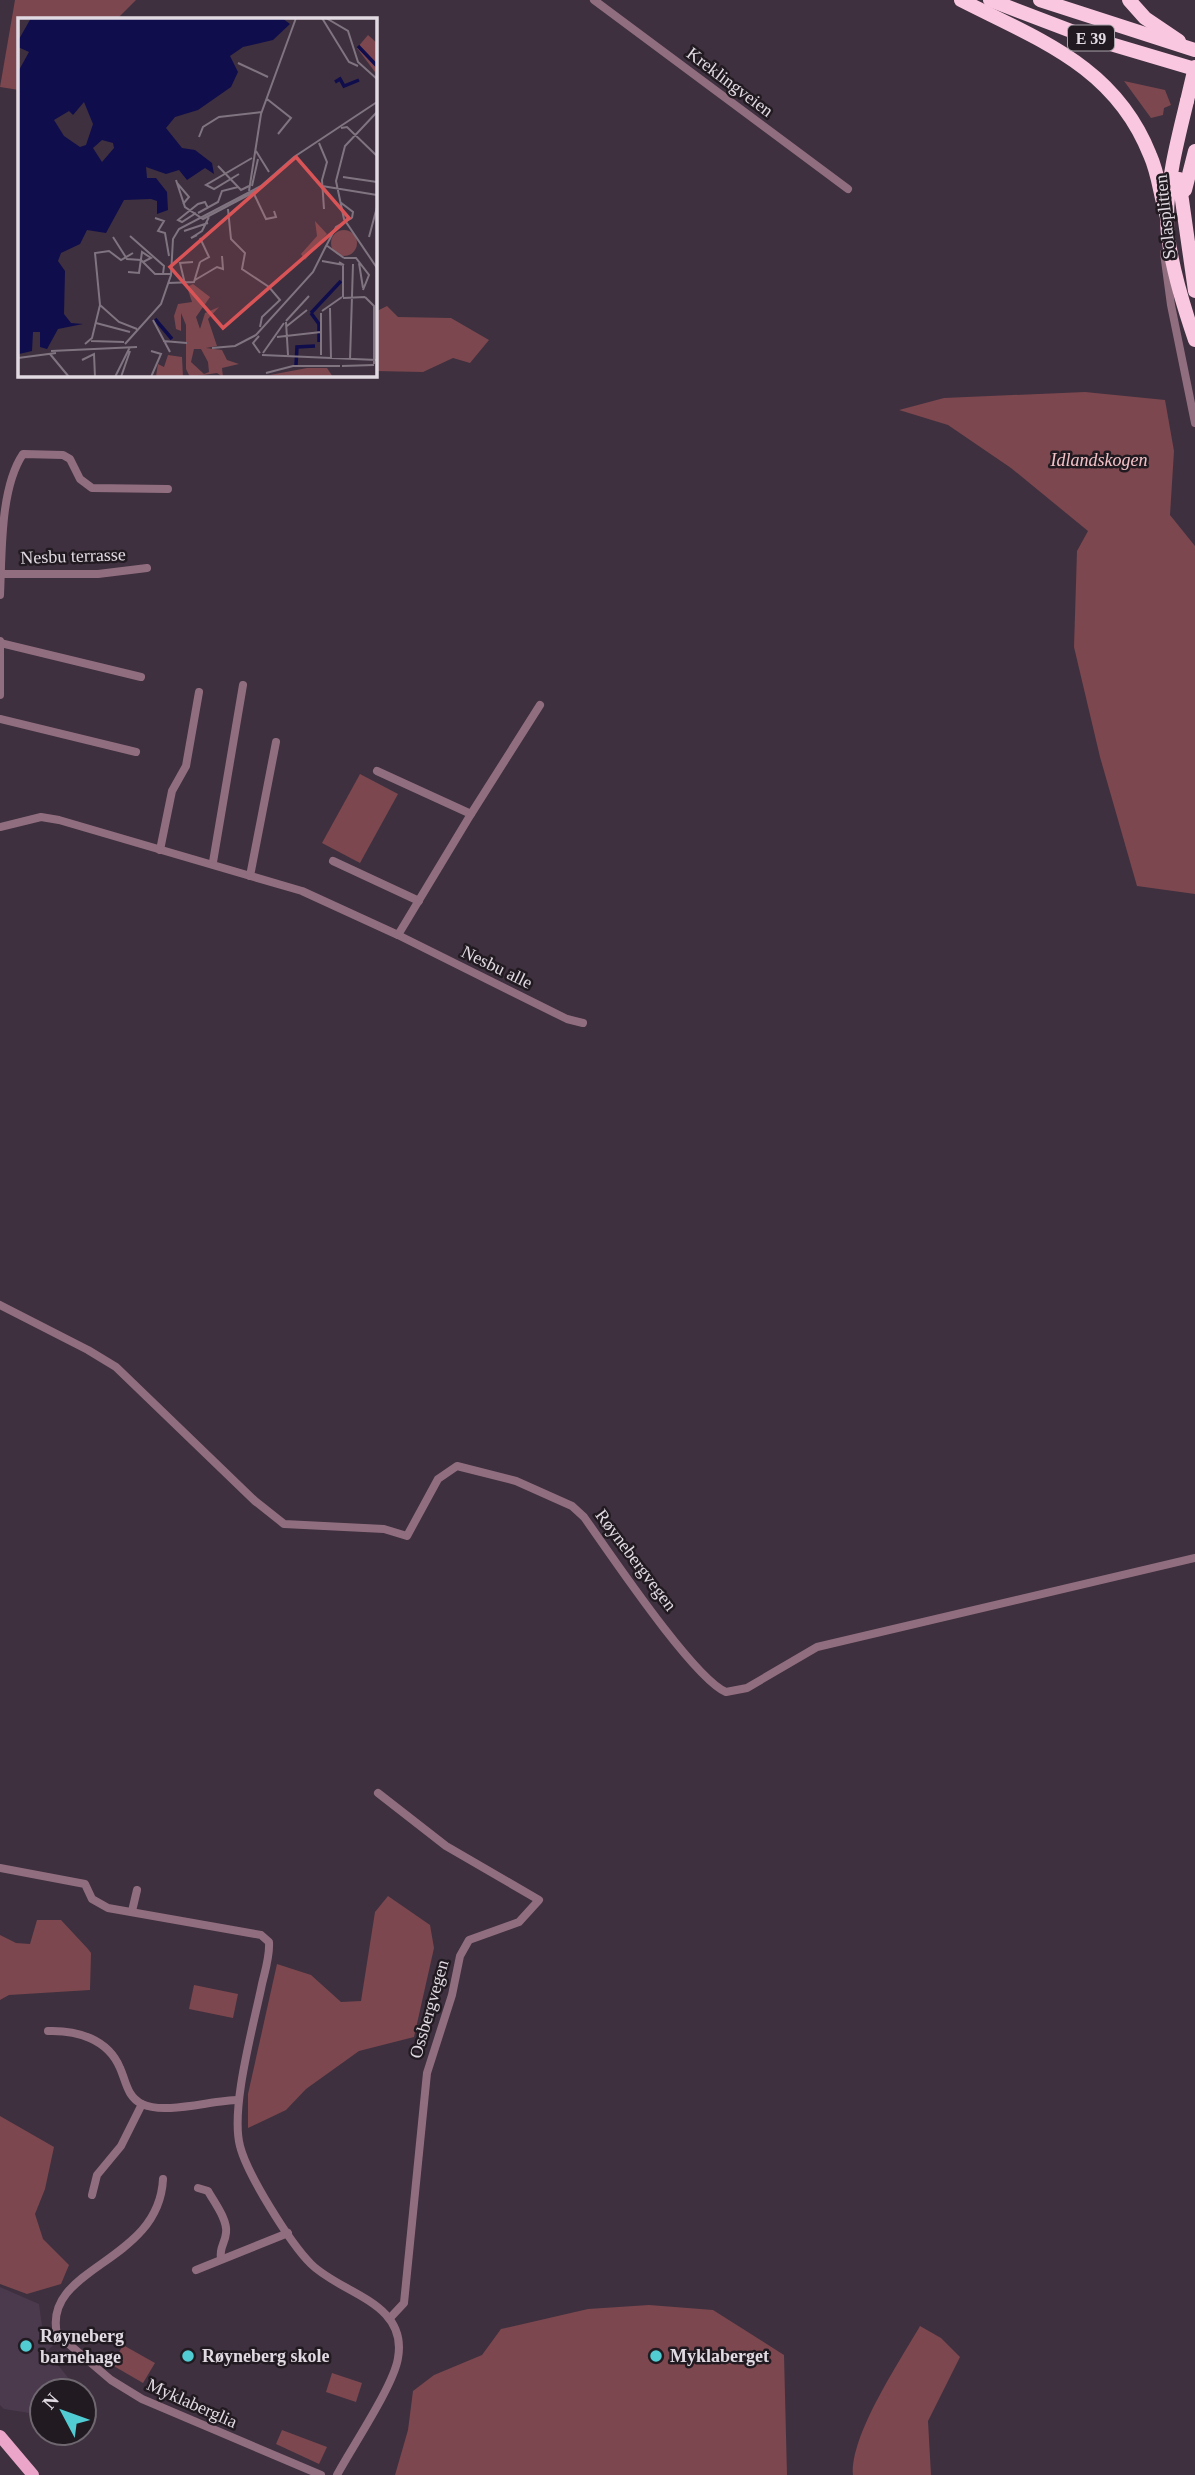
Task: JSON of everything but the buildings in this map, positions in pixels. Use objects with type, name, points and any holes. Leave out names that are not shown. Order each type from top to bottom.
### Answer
[{"type":"highway","name":"E 39","points":[[961,0],[1066,54],[1110,89],[1129,114],[1149,152],[1167,217]]},
{"type":"highway","name":"E 39","points":[[990,0],[1087,37],[1195,68]]},
{"type":"highway","name":"E 39","points":[[1040,0],[1193,49]]},
{"type":"highway","name":"E 39","points":[[1129,0],[1145,18],[1193,49]]},
{"type":"highway","name":"Solasplitten","points":[[1195,68],[1179,138],[1167,217],[1168,233],[1195,340]]},
{"type":"highway","name":"Solasplitten","points":[[1179,138],[1179,189],[1195,291]]},
{"type":"highway","points":[[1183,216],[1187,174],[1195,151]]},
{"type":"main road","points":[[0,2436],[35,2475]]},
{"type":"street","name":"Kreklingveien","points":[[594,0],[848,189]]},
{"type":"street","points":[[1168,233],[1164,250],[1171,305],[1195,423]]},
{"type":"street","name":"Nesbu terrasse","points":[[0,595],[3,497],[14,467],[23,454],[63,455],[73,464],[80,479],[92,488],[168,489]]},
{"type":"street","name":"Nesbu terrasse","points":[[1,575],[97,574],[147,568]]},
{"type":"street","points":[[0,695],[0,642],[141,677]]},
{"type":"street","points":[[213,862],[243,685]]},
{"type":"street","points":[[160,850],[172,791],[186,766],[199,692]]},
{"type":"street","points":[[398,935],[540,705]]},
{"type":"street","points":[[0,719],[136,752]]},
{"type":"street","points":[[250,876],[276,742]]},
{"type":"street","points":[[377,771],[471,814]]},
{"type":"street","name":"Nesbu alle","points":[[0,828],[41,817],[213,862],[302,891],[398,935],[567,1019],[583,1023]]},
{"type":"street","points":[[333,861],[419,901]]},
{"type":"street","name":"Røynebergvegen","points":[[0,1305],[89,1350],[116,1367],[255,1501],[285,1524],[384,1529],[407,1536],[438,1479],[457,1466],[501,1476],[572,1506],[584,1517],[674,1638],[710,1681],[726,1692],[747,1688],[817,1647],[1195,1558]]},
{"type":"street","name":"Ossbergvegen","points":[[378,1793],[446,1846],[539,1900],[516,1924],[469,1940],[460,1956],[452,1995],[427,2073],[404,2303],[390,2318]]},
{"type":"street","points":[[0,1868],[85,1884],[92,1899],[98,1904],[261,1935],[269,1942],[239,2100],[238,2135],[245,2162],[288,2233],[321,2274],[368,2299],[390,2318],[399,2339],[395,2370],[337,2475]]},
{"type":"street","points":[[132,1911],[137,1890]]},
{"type":"street","points":[[48,2031],[87,2036],[105,2046],[120,2066],[127,2089],[142,2104],[162,2108],[239,2100]]},
{"type":"street","points":[[92,2195],[97,2175],[121,2146],[142,2104]]},
{"type":"street","name":"Myklaberglia","points":[[163,2179],[159,2205],[131,2244],[71,2286],[59,2300],[55,2324],[57,2334],[111,2381],[142,2399],[321,2475]]},
{"type":"street","points":[[198,2188],[208,2191],[224,2222],[226,2232],[219,2249],[221,2259]]},
{"type":"street","points":[[196,2270],[288,2233]]},
{"type":"shaded area","name":"Røyneberg barnehage","points":[[0,2287],[39,2304],[42,2326],[57,2342],[47,2351],[67,2377],[28,2377],[28,2413],[4,2409],[0,2405]]},
{"type":"green space","points":[[15,0],[136,0],[118,18],[18,18],[18,90],[0,87]]},
{"type":"green space","points":[[1124,81],[1165,90],[1171,105],[1164,108],[1163,115],[1151,118]]},
{"type":"green space","points":[[387,306],[398,317],[451,318],[489,340],[470,363],[453,358],[423,372],[376,371],[376,312]]},
{"type":"green space","name":"Idlandskogen","points":[[1085,392],[1165,400],[1174,451],[1170,515],[1195,546],[1195,894],[1137,886],[1100,757],[1074,647],[1077,551],[1088,531],[1011,468],[948,425],[899,410],[944,398]]},
{"type":"green space","points":[[360,774],[398,794],[360,863],[322,843]]},
{"type":"green space","points":[[388,1896],[430,1925],[434,1948],[414,2037],[359,2051],[306,2089],[286,2110],[248,2128],[248,2094],[277,1964],[311,1975],[341,2002],[361,2001],[375,1912]]},
{"type":"green space","points":[[37,1920],[61,1920],[88,1949],[91,1953],[90,1990],[9,1995],[0,2000],[0,1935],[16,1943],[30,1944]]},
{"type":"green space","points":[[194,1985],[238,1994],[233,2018],[189,2009]]},
{"type":"green space","points":[[0,2116],[54,2147],[45,2189],[35,2214],[43,2239],[69,2265],[61,2284],[27,2294],[0,2284]]},
{"type":"green space","points":[[649,2305],[713,2310],[784,2355],[787,2475],[395,2475],[408,2430],[413,2391],[434,2375],[482,2355],[501,2329],[588,2309]]},
{"type":"green space","points":[[920,2326],[941,2338],[960,2357],[928,2421],[931,2475],[853,2475],[859,2440],[889,2378]]},
{"type":"green space","points":[[123,2345],[155,2363],[143,2383],[112,2365]]},
{"type":"green space","points":[[332,2373],[362,2383],[356,2402],[326,2392]]},
{"type":"green space","points":[[282,2430],[327,2447],[319,2464],[276,2444]]},
{"type":"place","name":"Røyneberg barnehage","points":[[26,2346]]},
{"type":"place","name":"Røyneberg skole","points":[[188,2356]]},
{"type":"place","name":"Myklaberget","points":[[656,2356]]}]
